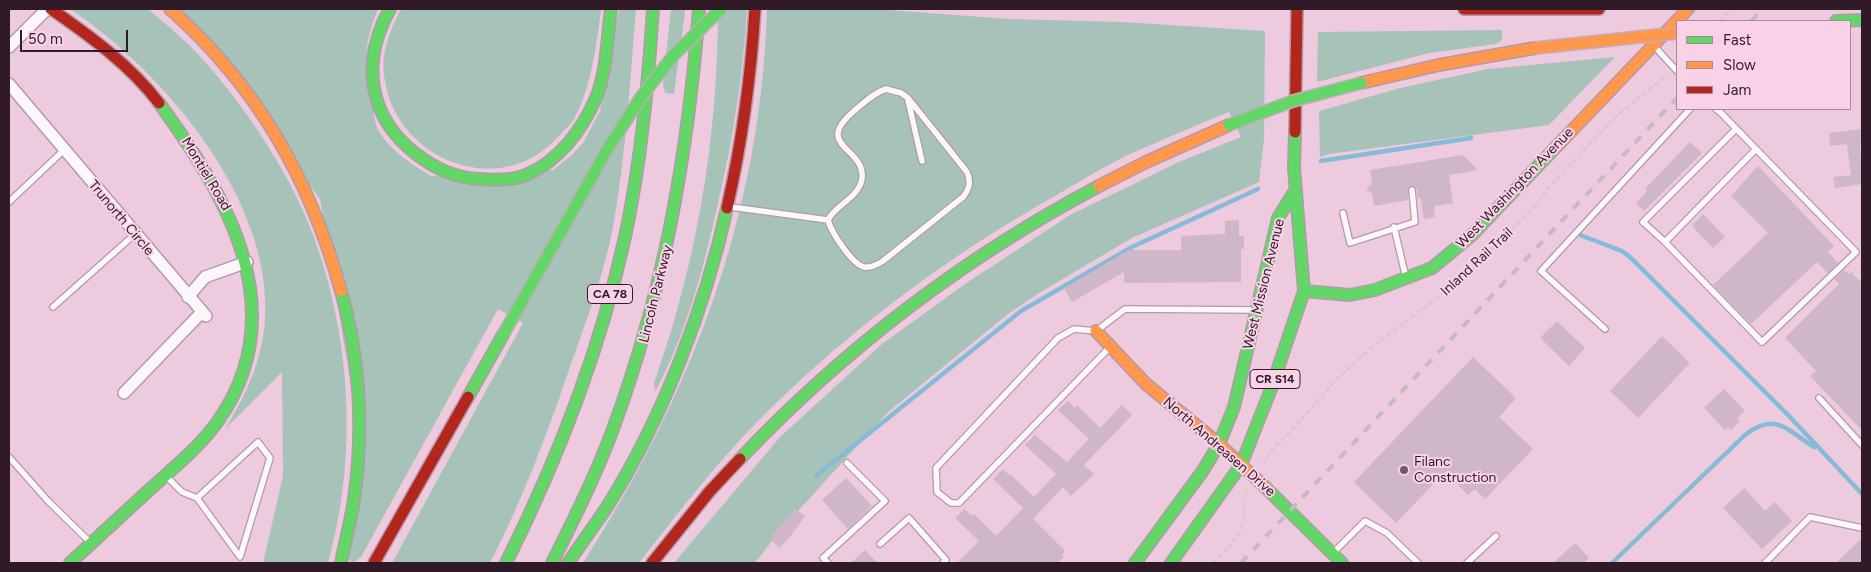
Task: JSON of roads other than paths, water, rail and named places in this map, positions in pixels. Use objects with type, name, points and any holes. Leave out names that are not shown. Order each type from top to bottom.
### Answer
[{"type":"main road","name":"Montiel Road","points":[[49,9],[100,44],[148,89],[195,152],[224,201],[247,262],[253,314],[244,370],[225,410],[194,449],[70,563]]},
{"type":"main road","points":[[170,9],[208,43],[236,76],[271,125],[309,195],[329,242],[342,284],[357,372],[359,432],[358,467],[353,506],[341,563]]},
{"type":"main road","points":[[390,9],[381,23],[371,67],[380,112],[399,138],[424,162],[458,177],[491,180],[524,176],[553,159],[576,136],[597,96],[611,9]]},
{"type":"main road","name":"CA 78","points":[[506,563],[534,505],[571,418],[601,328],[625,238],[636,176],[650,70],[654,9]]},
{"type":"main road","name":"Lincoln Parkway","points":[[552,563],[595,477],[642,351],[664,265],[685,159],[695,74],[699,9]]},
{"type":"main road","points":[[374,563],[607,150],[641,97],[673,56],[721,9]]},
{"type":"main road","points":[[568,563],[593,530],[634,460],[669,383],[701,301],[727,206],[739,152],[749,82],[755,9]]},
{"type":"main road","name":"West Mission Avenue","points":[[1171,563],[1242,465],[1272,389],[1304,291],[1294,168],[1297,9]]},
{"type":"main road","points":[[1464,9],[1599,9]]},
{"type":"main road","name":"West Washington Avenue","points":[[1678,20],[1688,9]]},
{"type":"main road","name":"West Washington Avenue","points":[[1304,291],[1350,296],[1406,280],[1432,268],[1472,235],[1676,22]]},
{"type":"main road","points":[[652,563],[753,443],[788,408],[901,310],[1038,219],[1130,168],[1229,124],[1293,101],[1361,83],[1438,65],[1535,48],[1676,33]]},
{"type":"main road","name":"West Mission Avenue","points":[[1136,563],[1202,472],[1219,444],[1234,408],[1278,218],[1296,189]]},
{"type":"main road","name":"North Andreasen Drive","points":[[1096,331],[1146,384],[1242,465],[1342,563]]},
{"type":"street","points":[[9,47],[49,9]]},
{"type":"street","name":"Trunorth Circle","points":[[9,84],[134,234],[204,314],[124,393]]},
{"type":"street","points":[[188,297],[205,277],[247,262]]},
{"type":"lane","points":[[1653,46],[1676,69]]},
{"type":"lane","points":[[886,89],[893,90],[908,98],[967,172],[970,180],[967,192],[882,261],[869,267],[859,265],[854,261],[831,230],[828,220],[831,214],[856,192],[862,177],[860,167],[839,138],[840,123],[877,92],[886,89]]},
{"type":"lane","points":[[908,98],[922,161]]},
{"type":"lane","points":[[1605,329],[1541,271],[1689,110]]},
{"type":"lane","points":[[1717,110],[1736,128],[1856,252],[1762,342],[1665,242],[1643,222],[1736,128]]},
{"type":"lane","points":[[1665,242],[1756,149]]},
{"type":"lane","points":[[9,202],[64,150]]},
{"type":"lane","points":[[1343,213],[1350,243],[1394,227],[1415,222],[1412,190]]},
{"type":"lane","points":[[727,206],[828,220]]},
{"type":"lane","points":[[1394,227],[1406,280]]},
{"type":"lane","points":[[53,307],[134,234]]},
{"type":"lane","points":[[1111,346],[958,503],[951,503],[937,492],[936,468],[1058,338],[1074,329],[1096,331],[1125,309],[1256,311]]},
{"type":"lane","points":[[1819,398],[1862,445]]},
{"type":"lane","points":[[166,476],[182,492],[196,498],[240,556],[270,458],[258,442],[196,498]]},
{"type":"lane","points":[[9,457],[48,501],[92,543]]},
{"type":"lane","points":[[828,563],[823,558],[885,501],[847,464]]},
{"type":"lane","points":[[1765,563],[1810,517],[1862,528]]},
{"type":"lane","points":[[880,544],[909,518],[946,560],[943,563]]},
{"type":"lane","points":[[1333,554],[1365,521],[1387,533],[1418,563]]},
{"type":"lane","points":[[1467,563],[1496,536]]},
{"type":"waterway","points":[[1321,161],[1471,138]]},
{"type":"waterway","points":[[816,476],[1021,311],[1132,247],[1258,189]]},
{"type":"waterway","points":[[1580,235],[1622,251],[1630,257],[1790,417],[1862,494]]},
{"type":"waterway","points":[[1612,563],[1746,434],[1756,428],[1765,424],[1781,426],[1814,447]]},
{"type":"railway","points":[[1752,20],[1763,9]]},
{"type":"railway","points":[[1241,563],[1676,99]]},
{"type":"place","name":"Filanc Construction","points":[[1404,470]]}]
